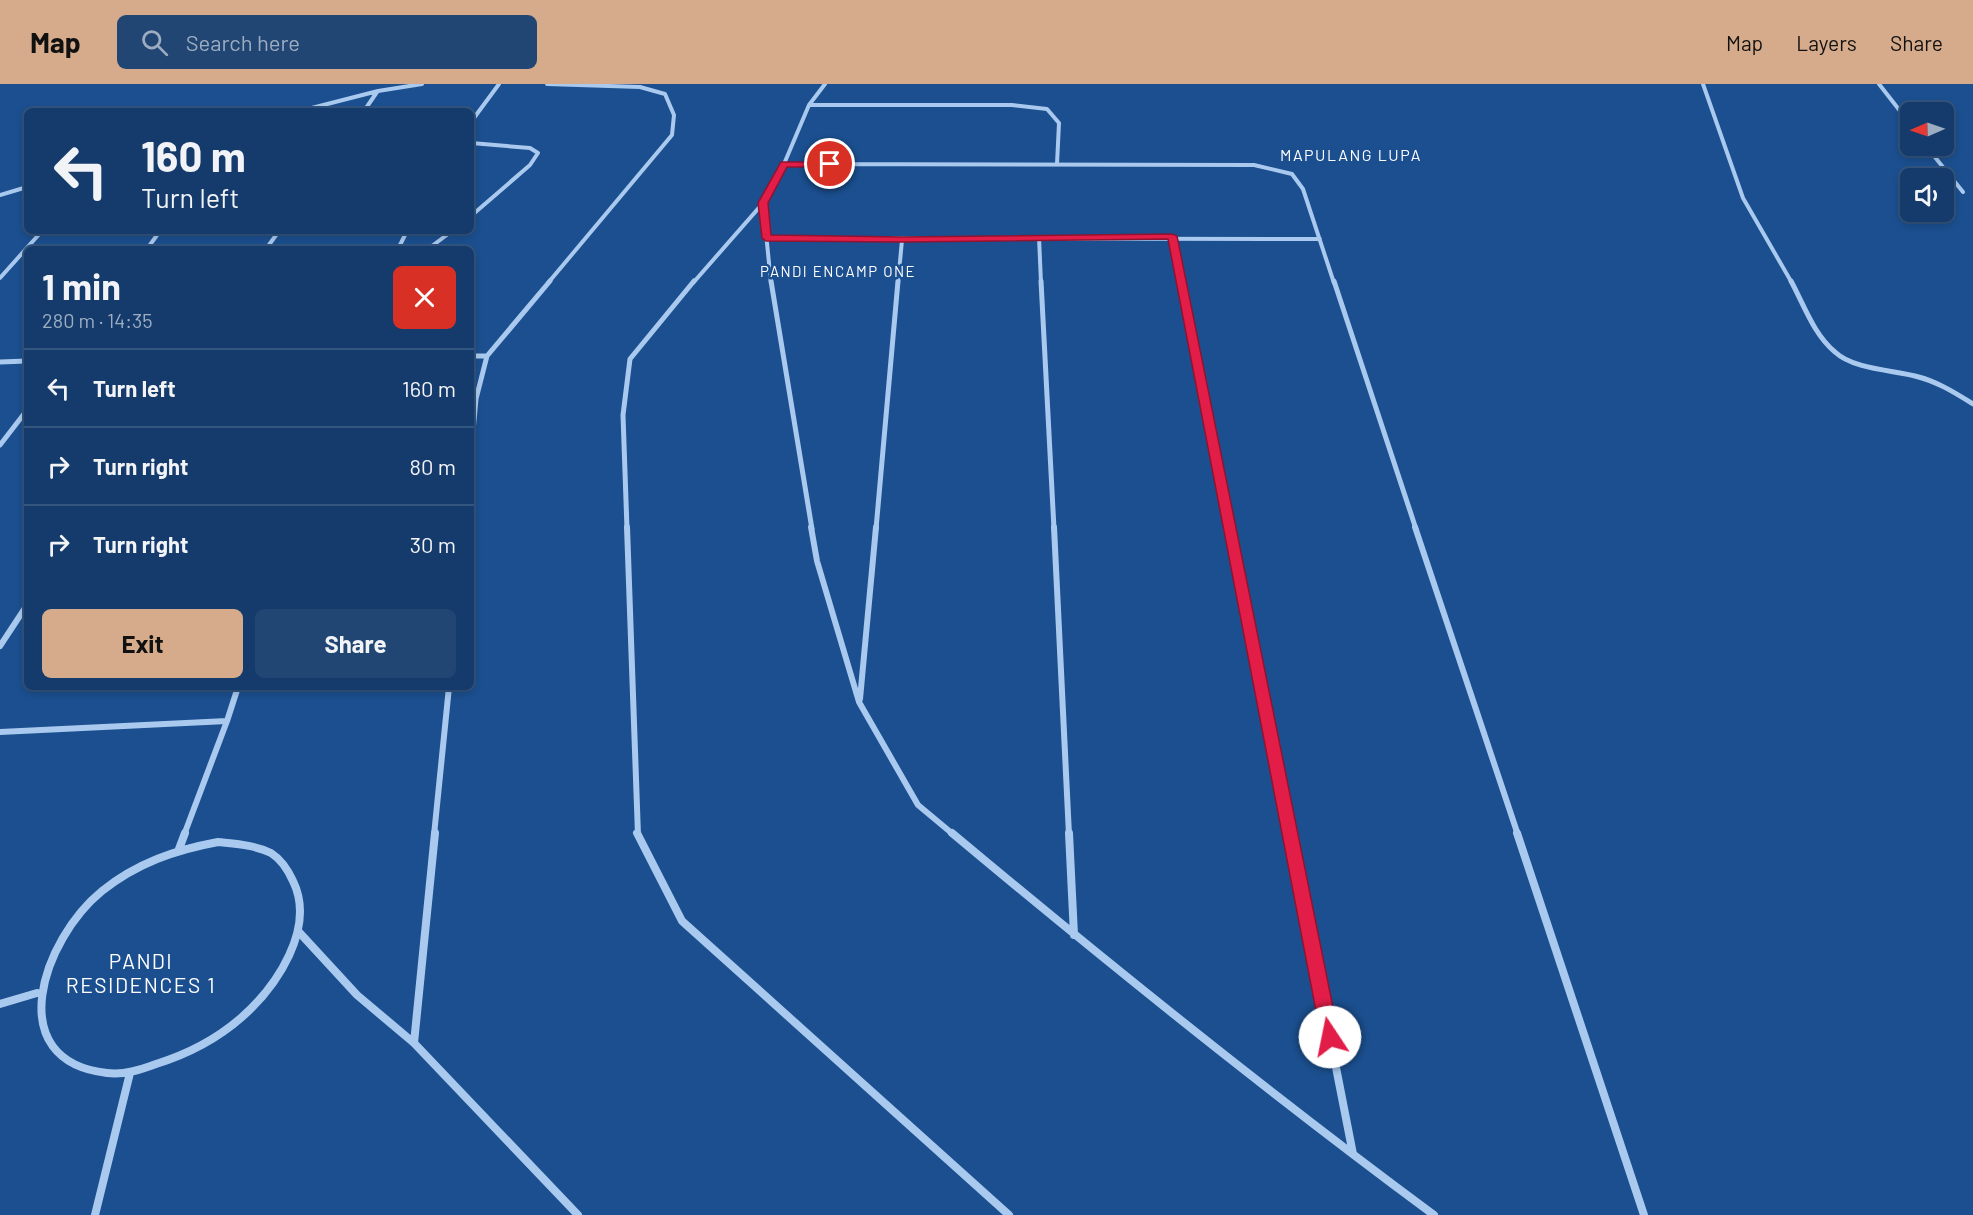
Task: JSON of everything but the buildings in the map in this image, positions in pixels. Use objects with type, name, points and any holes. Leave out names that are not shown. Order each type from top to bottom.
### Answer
[{"type":"street","points":[[312,108],[422,84]]},
{"type":"street","points":[[474,118],[499,84]]},
{"type":"street","points":[[474,421],[476,399],[487,356],[672,135],[674,115],[665,94],[640,87],[547,84]]},
{"type":"street","points":[[825,84],[809,105],[784,164],[763,203],[662,318],[630,359],[623,415],[637,834],[682,921],[1009,1215]]},
{"type":"street","points":[[1703,84],[1743,198],[1773,247],[1820,336],[1836,354],[1868,367],[1916,376],[1942,385],[1973,404]]},
{"type":"street","points":[[1879,84],[1900,112]]},
{"type":"street","points":[[366,108],[378,92]]},
{"type":"street","points":[[809,105],[1012,105],[1047,109],[1059,123],[1057,164]]},
{"type":"street","points":[[474,143],[530,148],[538,153],[530,165],[474,213]]},
{"type":"street","points":[[1934,156],[1963,192]]},
{"type":"street","points":[[784,164],[1254,165],[1292,174],[1303,189],[1320,239],[1644,1215]]},
{"type":"street","points":[[0,195],[24,188]]},
{"type":"street","points":[[763,203],[773,294],[817,561],[860,702],[918,806],[1074,935],[1353,1155],[1434,1215]]},
{"type":"street","points":[[29,246],[39,234]]},
{"type":"street","points":[[432,246],[448,234]]},
{"type":"street","points":[[766,238],[902,240],[1172,236],[1320,239]]},
{"type":"street","points":[[1172,236],[1353,1155]]},
{"type":"street","points":[[1039,237],[1074,935]]},
{"type":"street","points":[[860,702],[902,240]]},
{"type":"street","points":[[0,278],[24,251]]},
{"type":"street","points":[[474,356],[487,356]]},
{"type":"street","points":[[0,362],[24,362]]},
{"type":"street","points":[[0,445],[24,414]]},
{"type":"street","points":[[0,646],[24,610]]},
{"type":"street","points":[[179,849],[237,690]]},
{"type":"street","points":[[414,1043],[449,690]]},
{"type":"street","points":[[0,732],[227,721]]},
{"type":"street","points":[[218,842],[251,845],[279,858],[296,882],[300,904],[298,931],[287,959],[269,988],[230,1028],[182,1057],[130,1073],[88,1071],[56,1056],[39,1028],[37,993],[49,957],[71,922],[103,891],[130,872],[179,849],[218,842]]},
{"type":"street","points":[[298,931],[357,995],[414,1043],[578,1215]]},
{"type":"street","points":[[0,1004],[37,993]]},
{"type":"street","points":[[95,1215],[130,1073]]},
{"type":"district","name":"MAPULANG LUPA","points":[[1351,154]]},
{"type":"district","name":"PANDI ENCAMP ONE","points":[[838,271]]},
{"type":"district","name":"PANDI RESIDENCES 1","points":[[141,972]]},
{"type":"route","points":[[830,164],[784,164],[763,203],[766,238],[902,240],[1172,236],[1330,1037]]}]
